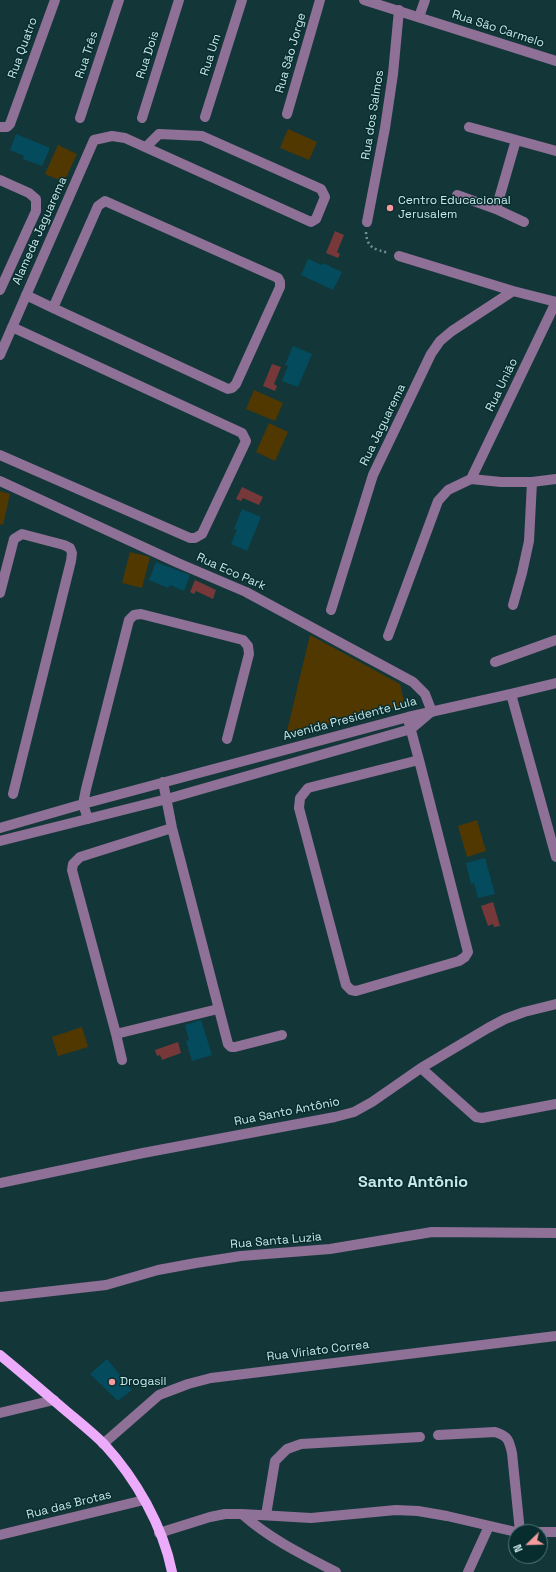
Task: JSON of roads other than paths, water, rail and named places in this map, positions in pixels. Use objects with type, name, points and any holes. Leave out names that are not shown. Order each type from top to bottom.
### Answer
[{"type":"main road","points":[[0,1355],[54,1400],[103,1444],[127,1473],[144,1500],[159,1532],[172,1572]]},
{"type":"street","name":"Rua Quatro","points":[[4,127],[10,124],[55,0]]},
{"type":"street","name":"Rua Três","points":[[80,118],[119,0]]},
{"type":"street","name":"Rua Dois","points":[[142,118],[180,0]]},
{"type":"street","name":"Rua Um","points":[[205,117],[242,0]]},
{"type":"street","name":"Rua São Jorge","points":[[287,114],[320,0]]},
{"type":"street","name":"Rua São Carmelo","points":[[364,0],[419,16],[556,61]]},
{"type":"street","points":[[419,16],[425,0]]},
{"type":"street","name":"Rua dos Salmos","points":[[367,222],[385,128],[393,74],[398,10]]},
{"type":"street","points":[[469,127],[556,151]]},
{"type":"street","points":[[158,134],[202,136],[321,189],[325,198],[316,219],[311,222],[146,147],[158,134]]},
{"type":"street","name":"Alameda Jaguarema","points":[[0,354],[94,140],[112,136],[125,138],[146,147]]},
{"type":"street","points":[[496,209],[516,140]]},
{"type":"street","points":[[0,180],[29,193],[36,199],[36,211],[0,290]]},
{"type":"street","points":[[456,195],[496,209],[524,222]]},
{"type":"street","points":[[26,295],[53,308],[228,389],[232,388],[236,384],[280,287],[280,282],[278,278],[105,201],[98,206],[53,308]]},
{"type":"street","points":[[399,256],[513,291],[556,302]]},
{"type":"street","name":"Rua Jaguarema","points":[[331,610],[373,475],[432,354],[440,341],[452,331],[513,291]]},
{"type":"street","name":"Rua União","points":[[471,479],[556,302]]},
{"type":"street","points":[[0,455],[190,538],[195,538],[202,534],[246,441],[242,433],[12,327]]},
{"type":"street","points":[[388,636],[438,501],[448,490],[471,479],[501,482],[532,482],[556,479]]},
{"type":"street","name":"Rua Eco Park","points":[[0,481],[253,596],[413,682],[426,694],[432,712]]},
{"type":"street","points":[[513,605],[529,542],[532,482]]},
{"type":"street","points":[[0,592],[14,539],[17,536],[22,534],[70,548],[72,553],[71,561],[13,794]]},
{"type":"street","points":[[88,819],[83,804],[129,620],[134,615],[141,614],[243,640],[248,646],[249,654],[227,739]]},
{"type":"street","points":[[495,662],[556,640]]},
{"type":"street","points":[[432,712],[556,683]]},
{"type":"street","points":[[511,694],[556,857]]},
{"type":"street","name":"Avenida Presidente Lula","points":[[0,828],[163,782],[408,717],[432,712]]},
{"type":"street","name":"Avenida Presidente Lula","points":[[0,841],[167,799],[411,729],[432,712]]},
{"type":"street","points":[[408,717],[411,729],[419,760],[468,952],[465,957],[459,961],[356,991],[351,990],[346,985],[299,808],[300,798],[308,788],[419,760]]},
{"type":"street","points":[[163,782],[172,828],[228,1044],[231,1047],[235,1047],[282,1036]]},
{"type":"street","points":[[122,1060],[72,870],[73,864],[80,857],[172,828]]},
{"type":"street","name":"Rua Santo Antônio","points":[[0,1183],[143,1153],[335,1117],[354,1112],[372,1102],[421,1068],[488,1028],[505,1019],[524,1012],[556,1004]]},
{"type":"street","points":[[116,1034],[218,1009]]},
{"type":"street","points":[[421,1068],[476,1117],[482,1118],[556,1104]]},
{"type":"street","name":"Rua Santa Luzia","points":[[0,1297],[106,1285],[158,1270],[196,1263],[248,1256],[330,1249],[432,1232],[556,1233]]},
{"type":"street","name":"Rua Viriato Correa","points":[[103,1444],[159,1396],[188,1384],[211,1378],[556,1336]]},
{"type":"street","points":[[0,1414],[54,1400]]},
{"type":"street","points":[[438,1435],[495,1432],[504,1435],[509,1441],[512,1453],[519,1524]]},
{"type":"street","points":[[266,1516],[275,1461],[287,1449],[300,1444],[420,1436]]},
{"type":"street","name":"Rua das Brotas","points":[[0,1535],[144,1500]]},
{"type":"street","points":[[159,1532],[225,1514],[311,1518],[396,1510],[418,1511],[508,1530]]},
{"type":"street","points":[[242,1514],[286,1547],[336,1572]]},
{"type":"street","points":[[468,1572],[489,1526]]},
{"type":"place","name":"Centro Educacional Jerusalem","points":[[390,208]]},
{"type":"place","name":"Drogasil","points":[[112,1382]]},
{"type":"district","name":"Santo Antônio","points":[[413,1183]]}]
